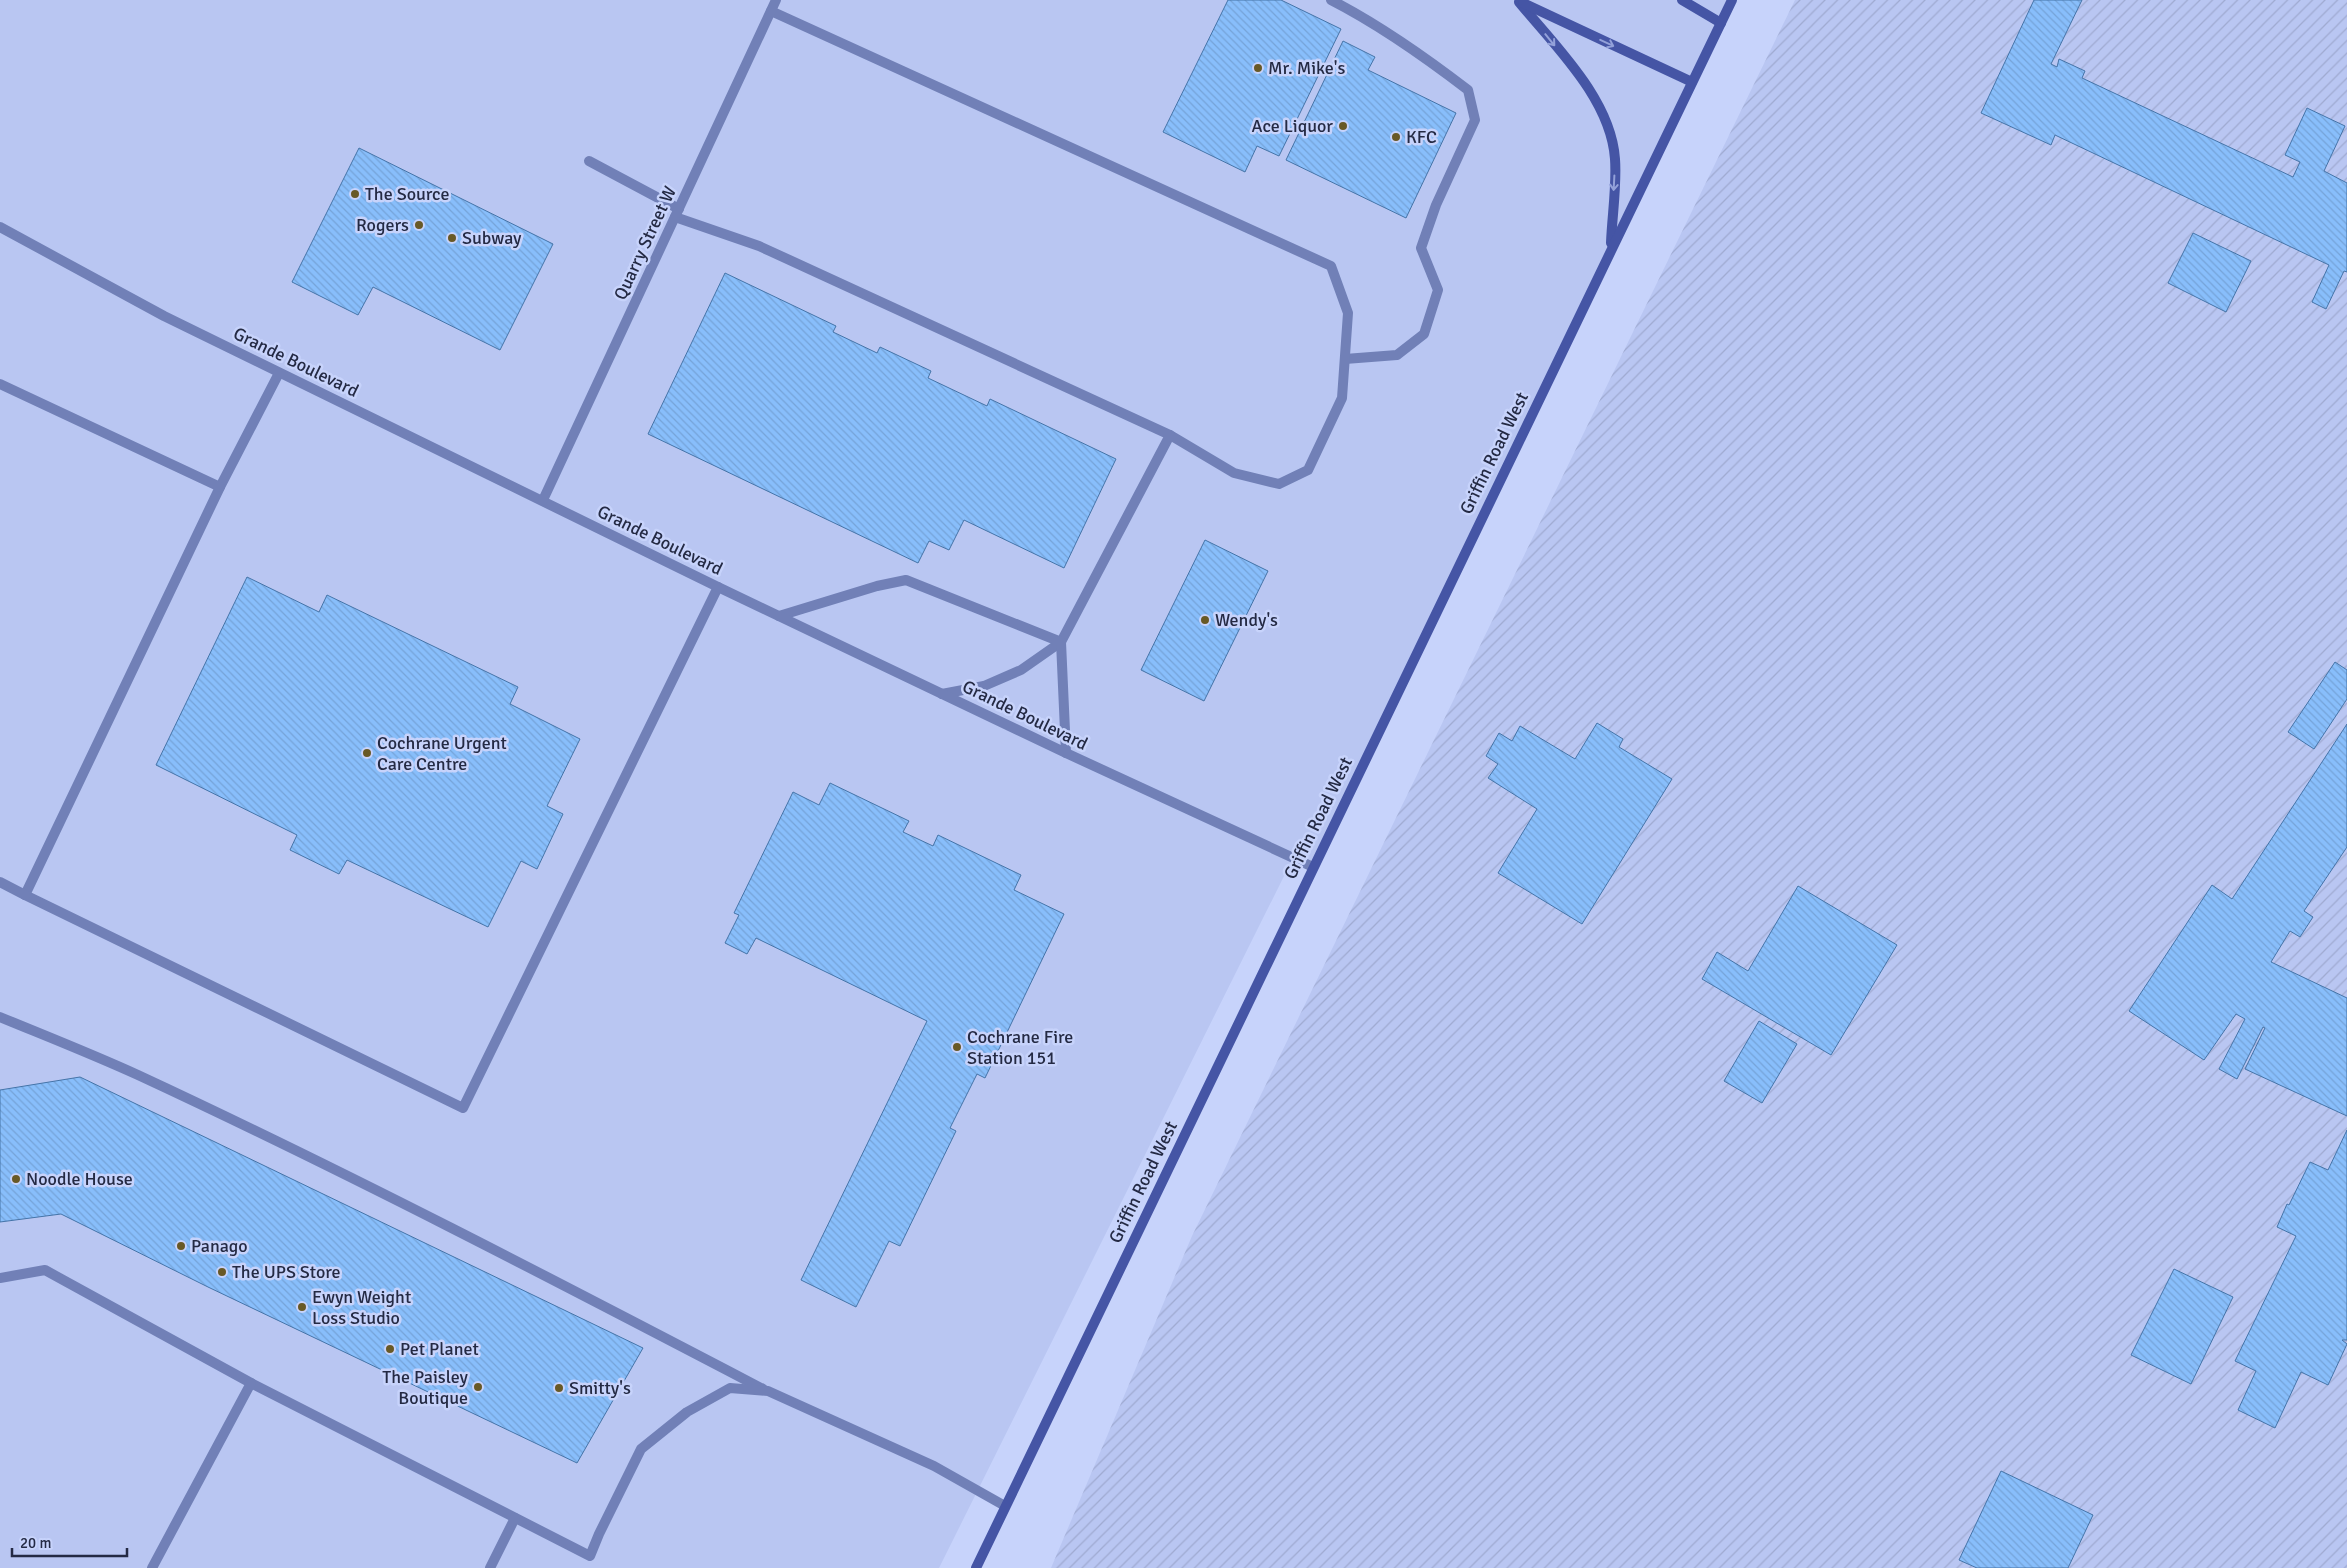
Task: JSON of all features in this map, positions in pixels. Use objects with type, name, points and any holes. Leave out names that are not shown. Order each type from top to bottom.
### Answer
[{"type":"main road","points":[[1682,0],[1721,23]]},
{"type":"main road","name":"Griffin Road West","points":[[976,1568],[1610,249],[1732,0]]},
{"type":"main road","points":[[1518,1],[1692,82]]},
{"type":"main road","points":[[1518,1],[1592,92],[1607,124],[1615,159],[1610,249]]},
{"type":"street","name":"Quarry Street W","points":[[543,500],[776,0]]},
{"type":"street","points":[[1331,0],[1368,20],[1428,60],[1468,90],[1475,120],[1436,205],[1421,248],[1438,290],[1424,334],[1396,354],[1345,359]]},
{"type":"street","points":[[589,161],[677,213],[759,246],[1170,435],[1234,473],[1279,484],[1308,470],[1342,398],[1348,313],[1331,266],[771,11]]},
{"type":"street","name":"Grande Boulevard","points":[[0,226],[164,316],[279,373],[543,500],[718,587],[1066,753],[1313,867]]},
{"type":"street","points":[[25,895],[220,487],[279,373]]},
{"type":"street","points":[[0,384],[220,487]]},
{"type":"street","points":[[942,694],[991,683],[1021,670],[1061,642],[1170,435]]},
{"type":"street","points":[[779,616],[877,586],[906,580],[1061,642]]},
{"type":"street","points":[[0,882],[463,1108],[718,587]]},
{"type":"street","points":[[1061,642],[1066,753]]},
{"type":"street","points":[[0,1017],[135,1074],[273,1139],[486,1245],[768,1391],[934,1466],[1005,1506]]},
{"type":"street","points":[[0,1278],[45,1270],[251,1383],[590,1556],[641,1449],[687,1412],[730,1388],[768,1391]]},
{"type":"street","points":[[152,1568],[251,1383]]},
{"type":"street","points":[[490,1568],[515,1518]]},
{"type":"shaded area","points":[[0,0],[1732,0],[1313,867],[1293,858],[939,1568],[0,1568]]},
{"type":"shaded area","points":[[1795,0],[2347,0],[2347,1568],[1051,1568],[1192,1236]]},
{"type":"building","name":"Mr. Mike's","points":[[1228,0],[1281,0],[1341,29],[1279,156],[1257,146],[1245,172],[1163,132]]},
{"type":"building","points":[[2034,0],[2082,0],[2051,64],[2057,67],[2059,59],[2085,71],[2082,78],[2293,177],[2300,162],[2285,155],[2307,108],[2345,126],[2324,171],[2347,183],[2347,272],[2344,271],[2326,309],[2312,302],[2329,265],[2055,135],[2051,145],[1981,113]]},
{"type":"building","points":[[1343,41],[1375,57],[1368,70],[1456,113],[1406,218],[1286,160]]},
{"type":"building","points":[[359,148],[553,244],[500,350],[373,287],[358,315],[292,282]]},
{"type":"building","points":[[2193,233],[2251,261],[2226,312],[2168,283]]},
{"type":"building","points":[[725,273],[836,326],[833,332],[877,353],[880,347],[931,371],[928,378],[987,406],[990,399],[1116,459],[1064,568],[964,520],[949,550],[929,541],[918,563],[648,434]]},
{"type":"building","name":"Wendy's","points":[[1205,540],[1268,571],[1204,701],[1141,670]]},
{"type":"building","name":"Cochrane Urgent Care Centre","points":[[247,577],[319,612],[327,595],[518,687],[510,704],[580,739],[547,806],[563,814],[537,869],[521,861],[488,927],[347,860],[339,874],[290,850],[297,835],[156,765]]},
{"type":"building","points":[[2335,662],[2347,670],[2347,699],[2314,749],[2288,732]]},
{"type":"building","points":[[1597,723],[1623,739],[1619,747],[1672,779],[1582,924],[1498,873],[1537,809],[1488,778],[1498,764],[1486,756],[1499,733],[1512,741],[1520,726],[1575,759]]},
{"type":"building","points":[[2347,724],[2347,847],[2304,911],[2313,917],[2300,937],[2290,931],[2271,962],[2347,998],[2347,1116],[2245,1069],[2265,1028],[2263,1027],[2237,1079],[2219,1069],[2245,1019],[2236,1014],[2204,1060],[2129,1011],[2212,885],[2232,899]]},
{"type":"building","name":"Cochrane Fire Station 151","points":[[830,783],[909,821],[903,832],[933,846],[938,835],[1021,875],[1014,890],[1064,914],[985,1078],[977,1074],[950,1128],[956,1131],[900,1246],[889,1241],[856,1307],[801,1280],[927,1021],[756,938],[747,954],[725,943],[739,915],[734,913],[793,792],[819,805]]},
{"type":"building","points":[[1798,886],[1897,945],[1831,1055],[1702,979],[1717,952],[1748,971]]},
{"type":"building","points":[[1759,1021],[1797,1044],[1762,1103],[1724,1081]]},
{"type":"building","points":[[80,1077],[643,1348],[577,1463],[208,1287],[61,1214],[0,1222],[0,1090]]},
{"type":"building","points":[[2347,1130],[2347,1340],[2342,1340],[2347,1344],[2328,1385],[2301,1372],[2275,1428],[2238,1410],[2256,1371],[2235,1361],[2296,1236],[2277,1227],[2287,1204],[2289,1205],[2310,1162],[2328,1170]]},
{"type":"building","points":[[2174,1269],[2233,1297],[2191,1384],[2131,1355]]},
{"type":"building","points":[[2001,1471],[2093,1515],[2068,1568],[1977,1568],[1959,1560]]},
{"type":"place","name":"Mr. Mike's","points":[[1258,68]]},
{"type":"place","name":"Ace Liquor","points":[[1343,126]]},
{"type":"place","name":"KFC","points":[[1396,137]]},
{"type":"place","name":"The Source","points":[[355,194]]},
{"type":"place","name":"Rogers","points":[[419,225]]},
{"type":"place","name":"Subway","points":[[452,238]]},
{"type":"place","name":"Wendy's","points":[[1205,620]]},
{"type":"place","name":"Cochrane Urgent Care Centre","points":[[367,753]]},
{"type":"place","name":"Cochrane Fire Station 151","points":[[957,1047]]},
{"type":"place","name":"Noodle House","points":[[16,1179]]},
{"type":"place","name":"Panago","points":[[181,1246]]},
{"type":"place","name":"The UPS Store","points":[[222,1272]]},
{"type":"place","name":"Ewyn Weight Loss Studio","points":[[302,1307]]},
{"type":"place","name":"Pet Planet","points":[[390,1349]]},
{"type":"place","name":"The Paisley Boutique","points":[[478,1387]]},
{"type":"place","name":"Smitty's","points":[[559,1388]]}]
